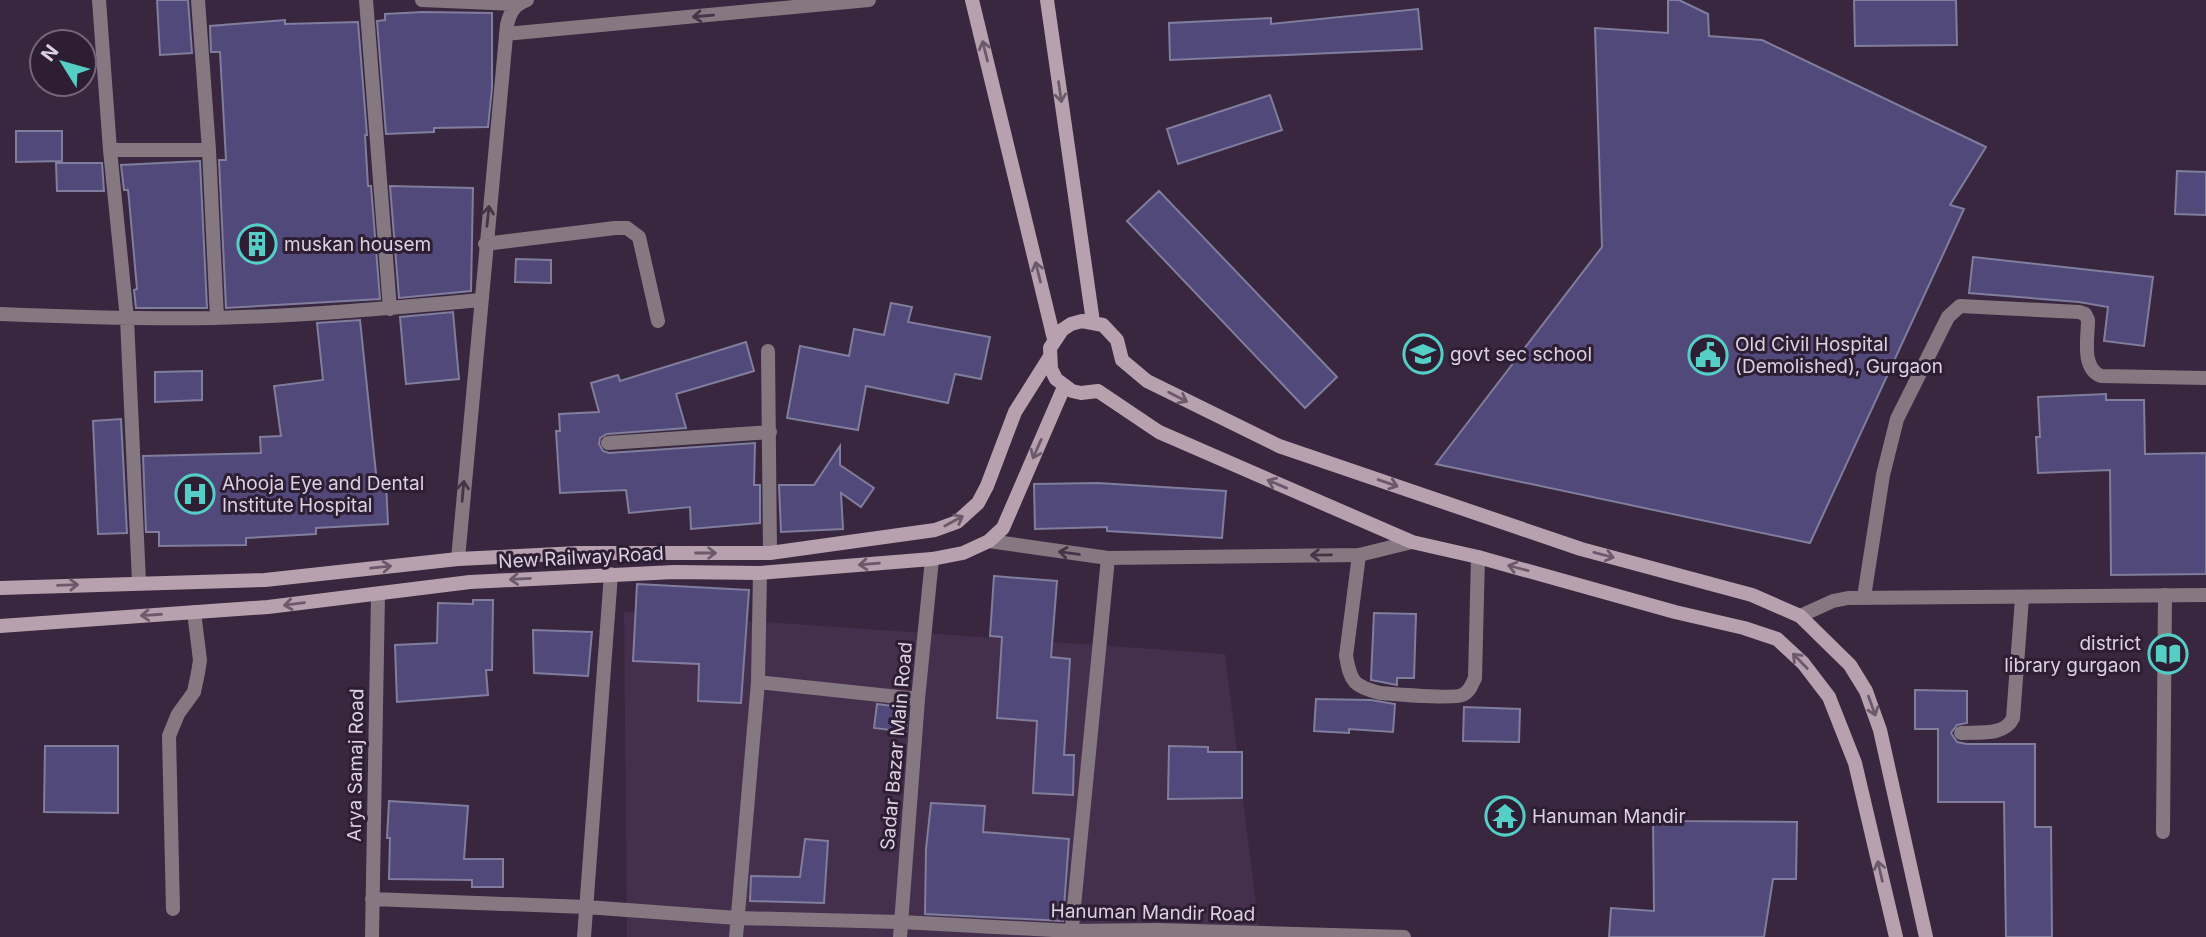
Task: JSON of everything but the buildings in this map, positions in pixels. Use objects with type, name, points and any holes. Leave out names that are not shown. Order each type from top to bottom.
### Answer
[{"type":"main road","points":[[972,0],[1054,339]]},
{"type":"main road","points":[[1047,0],[1093,321]]},
{"type":"main road","points":[[1054,339],[1071,324],[1093,321],[1111,331],[1118,340],[1122,360],[1147,381],[1279,446],[1581,549],[1752,594],[1800,616],[1850,665],[1866,691],[1881,730],[1926,937]]},
{"type":"main road","name":"New Railway Road","points":[[0,587],[265,580],[458,559],[578,553],[770,553],[935,530],[957,522],[978,503],[1015,412],[1049,358],[1054,339]]},
{"type":"main road","points":[[1049,358],[1056,379],[1064,387],[1081,393],[1098,391],[1159,432],[1412,542],[1478,557],[1777,639],[1803,663],[1829,697],[1855,763],[1896,937]]},
{"type":"main road","points":[[989,541],[1003,528],[1064,387]]},
{"type":"main road","name":"New Railway Road","points":[[0,626],[268,607],[470,582],[674,572],[760,573],[932,559],[963,552],[989,541]]},
{"type":"street","points":[[99,0],[110,150],[127,319],[139,582]]},
{"type":"street","points":[[198,0],[209,150],[216,318]]},
{"type":"street","points":[[366,0],[390,309]]},
{"type":"street","points":[[422,0],[522,2]]},
{"type":"street","points":[[506,34],[869,0]]},
{"type":"street","points":[[458,559],[506,34],[509,13],[522,2]]},
{"type":"street","points":[[110,150],[209,150]]},
{"type":"street","points":[[485,244],[615,228],[634,231],[639,237],[659,321]]},
{"type":"street","points":[[0,314],[127,319],[216,318],[390,309],[480,300]]},
{"type":"street","points":[[1864,597],[1884,475],[1897,419],[1905,398],[1948,317],[1960,306],[2079,312],[2085,314],[2088,320],[2088,366],[2094,373],[2101,376],[2206,378]]},
{"type":"street","points":[[768,351],[770,553]]},
{"type":"street","points":[[608,443],[770,432]]},
{"type":"street","points":[[989,541],[1108,558],[1359,555],[1412,542]]},
{"type":"street","points":[[1359,555],[1346,656],[1352,677],[1366,689],[1380,692],[1449,696],[1461,696],[1470,689],[1475,678],[1478,557]]},
{"type":"street","points":[[1072,934],[1108,558]]},
{"type":"street","name":"Sadar Bazar Main Road","points":[[900,930],[932,559]]},
{"type":"street","points":[[736,937],[758,682],[760,573]]},
{"type":"street","points":[[584,937],[611,574]]},
{"type":"street","name":"Arya Samaj Road","points":[[372,937],[378,594]]},
{"type":"street","points":[[2162,832],[2165,595]]},
{"type":"street","points":[[1800,616],[1833,601],[1864,597],[2206,595]]},
{"type":"street","points":[[1962,733],[2001,730],[2009,726],[2013,718],[2022,598]]},
{"type":"street","points":[[173,909],[169,736],[178,714],[194,692],[198,673],[200,660],[194,612]]},
{"type":"street","points":[[758,682],[918,699]]},
{"type":"street","name":"Hanuman Mandir Road","points":[[372,899],[586,907],[900,930],[1404,937]]},
{"type":"shaded area","points":[[624,612],[1225,654],[1260,937],[627,937]]},
{"type":"place","name":"muskan housem","points":[[257,244]]},
{"type":"place","name":"govt sec school","points":[[1423,354]]},
{"type":"place","name":"Old Civil Hospital (Demolished), Gurgaon","points":[[1708,355]]},
{"type":"place","name":"Ahooja Eye and Dental Institute Hospital","points":[[195,494]]},
{"type":"place","name":"district library gurgaon","points":[[2168,654]]},
{"type":"place","name":"Hanuman Mandir","points":[[1505,816]]}]
